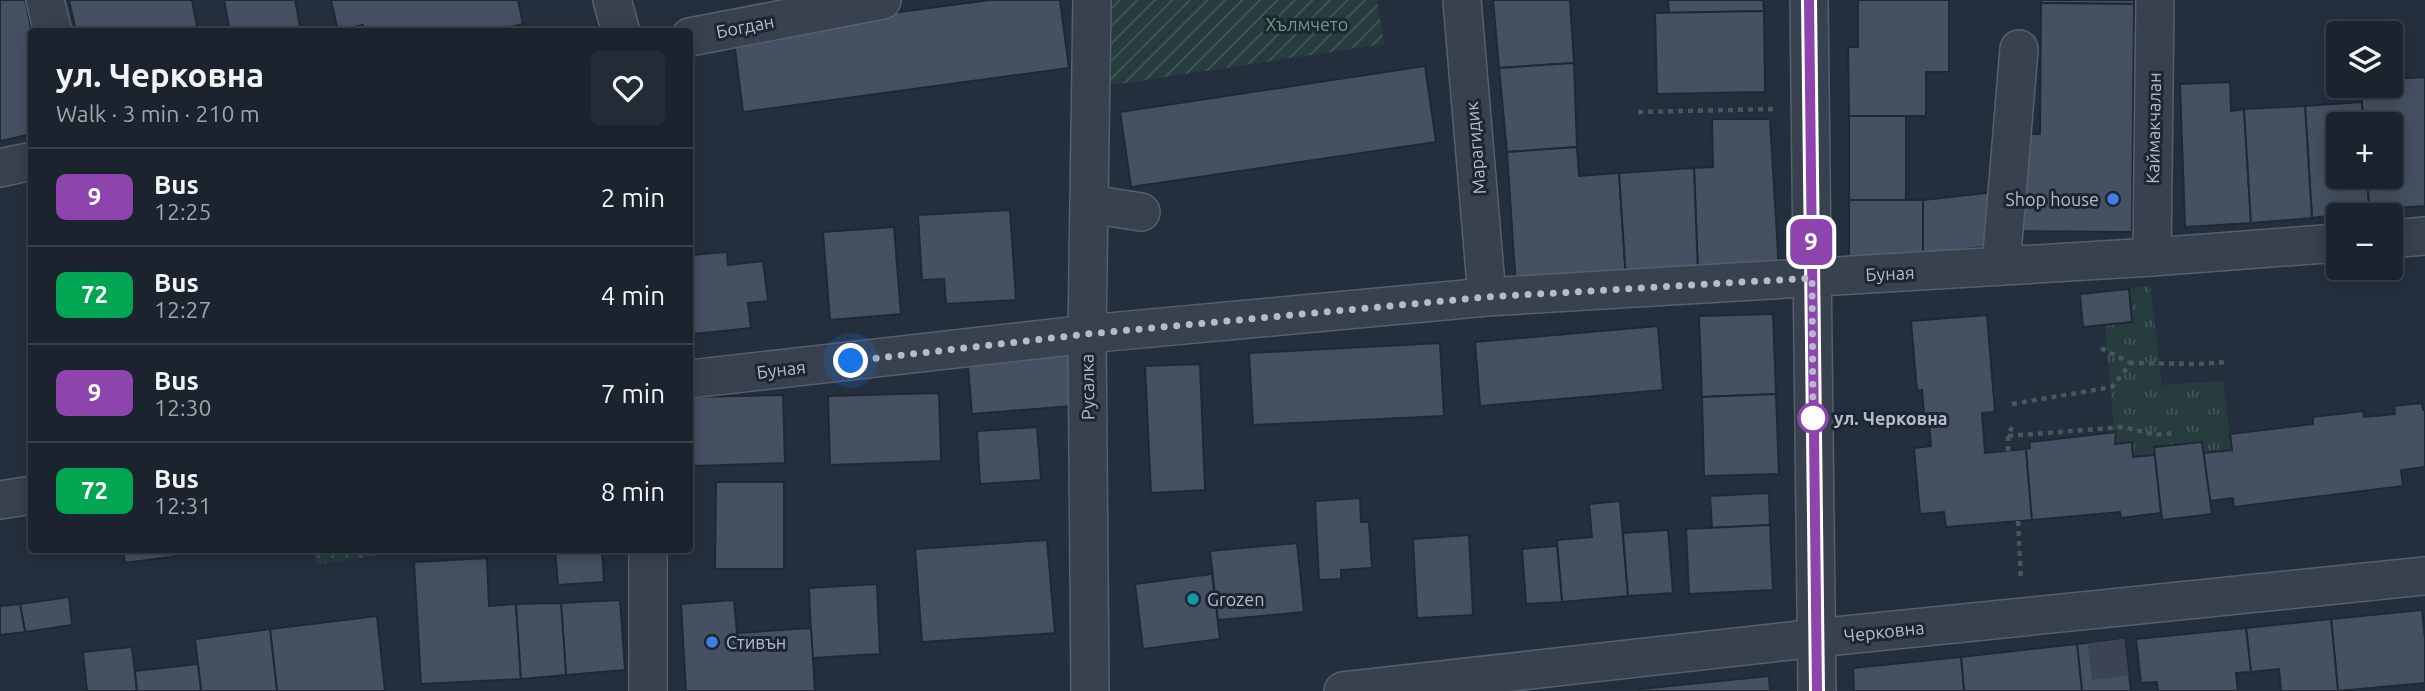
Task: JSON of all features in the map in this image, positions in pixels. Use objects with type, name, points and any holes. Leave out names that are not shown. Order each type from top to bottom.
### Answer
[{"type":"street","points":[[45,0],[52,28]]},
{"type":"street","points":[[612,0],[620,28]]},
{"type":"street","name":"Богдан","points":[[693,36],[882,0]]},
{"type":"street","name":"Русалка","points":[[1090,691],[1087,334],[1092,0]]},
{"type":"street","name":"Марагидик","points":[[1462,0],[1487,297]]},
{"type":"street","points":[[1809,0],[1817,691]]},
{"type":"street","name":"Каймакчалан","points":[[2152,257],[2155,0]]},
{"type":"street","points":[[2001,266],[2019,49]]},
{"type":"street","points":[[0,167],[28,162]]},
{"type":"street","points":[[1090,204],[1141,212]]},
{"type":"street","points":[[2403,238],[2425,236]]},
{"type":"street","name":"Буная","points":[[693,379],[1087,334],[1487,297],[2326,244]]},
{"type":"street","points":[[0,500],[28,496]]},
{"type":"street","points":[[648,553],[648,691]]},
{"type":"street","name":"Черковна","points":[[1343,691],[1816,638],[2104,625],[2425,576]]},
{"type":"path","points":[[1638,113],[1810,108]]},
{"type":"path","points":[[2101,348],[2131,363],[2228,362]]},
{"type":"path","points":[[2012,404],[2112,387],[2131,363]]},
{"type":"path","points":[[2008,451],[2008,436],[2012,427]]},
{"type":"path","points":[[2008,436],[2124,427],[2155,435],[2175,433]]},
{"type":"path","points":[[2018,521],[2022,592]]},
{"type":"green space","name":"Хълмчето","points":[[1109,0],[1377,0],[1384,44],[1106,86]]},
{"type":"green space","points":[[2150,285],[2162,385],[2223,381],[2232,450],[2203,453],[2201,442],[2155,447],[2155,455],[2133,457],[2132,442],[2115,444],[2105,325],[2132,321],[2129,289]]},
{"type":"green space","points":[[314,553],[393,553],[316,565]]},
{"type":"building","points":[[0,0],[25,0],[31,28],[28,28],[28,135],[0,141]]},
{"type":"building","points":[[69,0],[192,0],[197,28],[75,28]]},
{"type":"building","points":[[224,0],[295,0],[300,28],[229,28]]},
{"type":"building","points":[[331,0],[518,0],[523,24],[506,28],[363,28],[363,25],[337,28]]},
{"type":"building","points":[[990,0],[1060,0],[1069,68],[743,112],[733,34]]},
{"type":"building","points":[[1493,0],[1570,0],[1574,63],[1499,68]]},
{"type":"building","points":[[1668,0],[1763,0],[1764,11],[1669,13]]},
{"type":"building","points":[[1858,0],[1949,0],[1949,72],[1926,72],[1926,116],[1849,116],[1848,47],[1858,47]]},
{"type":"building","points":[[2041,0],[2134,0],[2134,4],[2041,3]]},
{"type":"building","points":[[2041,3],[2134,4],[2132,232],[2015,231],[2016,134],[2040,134]]},
{"type":"building","points":[[1764,11],[1765,92],[1657,94],[1655,13]]},
{"type":"building","points":[[1574,63],[1577,147],[1507,152],[1499,68]]},
{"type":"building","points":[[1425,66],[1436,142],[1131,187],[1120,112]]},
{"type":"building","points":[[2425,77],[2425,206],[2403,208],[2403,203],[2369,203],[2368,189],[2403,189],[2403,112],[2362,112],[2362,98],[2403,98],[2403,78]]},
{"type":"building","points":[[2230,82],[2231,111],[2244,109],[2251,223],[2185,227],[2180,84]]},
{"type":"building","points":[[2362,102],[2362,112],[2326,112],[2326,189],[2368,189],[2369,203],[2326,203],[2326,216],[2312,218],[2305,106]]},
{"type":"building","points":[[2305,106],[2312,218],[2251,223],[2244,109]]},
{"type":"building","points":[[1849,116],[1906,116],[1906,201],[1849,200]]},
{"type":"building","points":[[1712,119],[1770,119],[1779,271],[1698,275],[1694,168],[1713,167]]},
{"type":"building","points":[[1577,147],[1579,176],[1619,173],[1626,279],[1516,287],[1507,152]]},
{"type":"building","points":[[1694,168],[1698,275],[1626,279],[1619,173]]},
{"type":"building","points":[[1995,192],[2002,245],[1923,254],[1923,200]]},
{"type":"building","points":[[1849,200],[1923,200],[1923,254],[1849,263]]},
{"type":"building","points":[[1010,210],[1016,300],[946,304],[944,279],[922,280],[918,215]]},
{"type":"building","points":[[894,227],[901,314],[830,320],[823,232]]},
{"type":"building","points":[[727,252],[728,265],[763,261],[768,301],[748,303],[751,328],[694,334],[693,255]]},
{"type":"building","points":[[2129,289],[2132,322],[2083,327],[2080,294]]},
{"type":"building","points":[[1773,314],[1776,394],[1702,397],[1699,316]]},
{"type":"building","points":[[1987,315],[1995,412],[1982,413],[1985,453],[2026,449],[2032,520],[1946,527],[1944,512],[1920,514],[1914,448],[1931,446],[1929,424],[1925,425],[1922,390],[1917,391],[1911,321]]},
{"type":"building","points":[[1658,326],[1663,390],[1480,406],[1475,342]]},
{"type":"building","points":[[1440,343],[1444,416],[1253,425],[1249,353]]},
{"type":"building","points":[[1068,346],[1073,406],[972,414],[967,354]]},
{"type":"building","points":[[1200,364],[1205,490],[1151,493],[1145,366]]},
{"type":"building","points":[[939,393],[941,461],[830,465],[828,396]]},
{"type":"building","points":[[1776,394],[1779,474],[1704,476],[1702,397]]},
{"type":"building","points":[[783,395],[785,463],[693,466],[693,397]]},
{"type":"building","points":[[2422,403],[2425,410],[2425,467],[2401,470],[2403,486],[2234,507],[2233,498],[2210,501],[2203,453],[2232,450],[2230,434],[2313,424],[2313,417],[2363,411],[2364,417],[2395,414],[2394,406]]},
{"type":"building","points":[[1037,427],[1041,480],[980,484],[977,431]]},
{"type":"building","points":[[2116,432],[2115,444],[2132,442],[2133,457],[2155,455],[2161,513],[2121,518],[2120,512],[2032,520],[2026,449],[2030,448],[2029,442]]},
{"type":"building","points":[[2202,442],[2212,514],[2162,520],[2154,447]]},
{"type":"building","points":[[716,482],[784,482],[784,569],[715,569]]},
{"type":"building","points":[[1769,493],[1770,525],[1712,528],[1710,496]]},
{"type":"building","points":[[1360,498],[1361,522],[1369,522],[1372,568],[1341,570],[1341,579],[1319,580],[1315,501]]},
{"type":"building","points":[[1620,501],[1628,596],[1562,602],[1557,540],[1592,537],[1589,504]]},
{"type":"building","points":[[1770,525],[1773,590],[1689,594],[1686,529]]},
{"type":"building","points":[[1668,530],[1673,593],[1628,596],[1623,533]]},
{"type":"building","points":[[1469,535],[1473,615],[1417,618],[1413,539]]},
{"type":"building","points":[[1047,540],[1055,633],[922,642],[915,549]]},
{"type":"building","points":[[1297,543],[1304,612],[1218,620],[1210,551]]},
{"type":"building","points":[[1557,546],[1562,602],[1526,604],[1522,549]]},
{"type":"building","points":[[123,553],[200,553],[125,563]]},
{"type":"building","points":[[555,553],[602,553],[604,582],[558,585]]},
{"type":"building","points":[[487,558],[489,606],[516,604],[521,679],[421,684],[414,562]]},
{"type":"building","points":[[1212,574],[1220,639],[1143,649],[1135,584]]},
{"type":"building","points":[[877,584],[880,654],[812,658],[809,588]]},
{"type":"building","points":[[69,597],[72,625],[25,632],[20,604]]},
{"type":"building","points":[[620,600],[625,670],[566,675],[561,603]]},
{"type":"building","points":[[734,600],[737,633],[811,628],[815,691],[686,691],[681,604]]},
{"type":"building","points":[[561,603],[566,675],[521,679],[516,604]]},
{"type":"building","points":[[20,604],[25,632],[0,635],[0,606]]},
{"type":"building","points":[[2422,610],[2425,683],[2338,691],[2331,619]]},
{"type":"building","points":[[377,616],[385,691],[277,691],[270,629]]},
{"type":"building","points":[[2331,619],[2338,691],[2281,691],[2279,669],[2251,672],[2246,628]]},
{"type":"building","points":[[2246,628],[2251,672],[2236,673],[2238,691],[2158,691],[2157,682],[2141,683],[2136,639]]},
{"type":"building","points":[[270,629],[277,691],[201,691],[195,639]]},
{"type":"building","points":[[2125,639],[2131,691],[2082,691],[2077,644]]},
{"type":"building","points":[[2077,644],[2082,691],[1964,691],[1961,657]]},
{"type":"building","points":[[132,647],[137,691],[87,691],[83,652]]},
{"type":"building","points":[[1961,657],[1964,691],[1854,691],[1853,668]]},
{"type":"building","points":[[198,664],[201,691],[137,691],[135,671]]},
{"type":"building","points":[[1769,676],[1770,691],[1640,691],[1640,689]]},
{"type":"tunnel","points":[[2106,641],[2112,691]]},
{"type":"bus line","name":"9","points":[[1809,0],[1817,691]]},
{"type":"place","name":"Shop house","points":[[2113,199]]},
{"type":"place","name":"ул. Черковна","points":[[1813,418]]},
{"type":"place","name":"Grozen","points":[[1193,599]]},
{"type":"place","name":"Стивън","points":[[712,642]]},
{"type":"route","points":[[851,361],[1087,334],[1487,297],[1812,278],[1813,418]]}]
